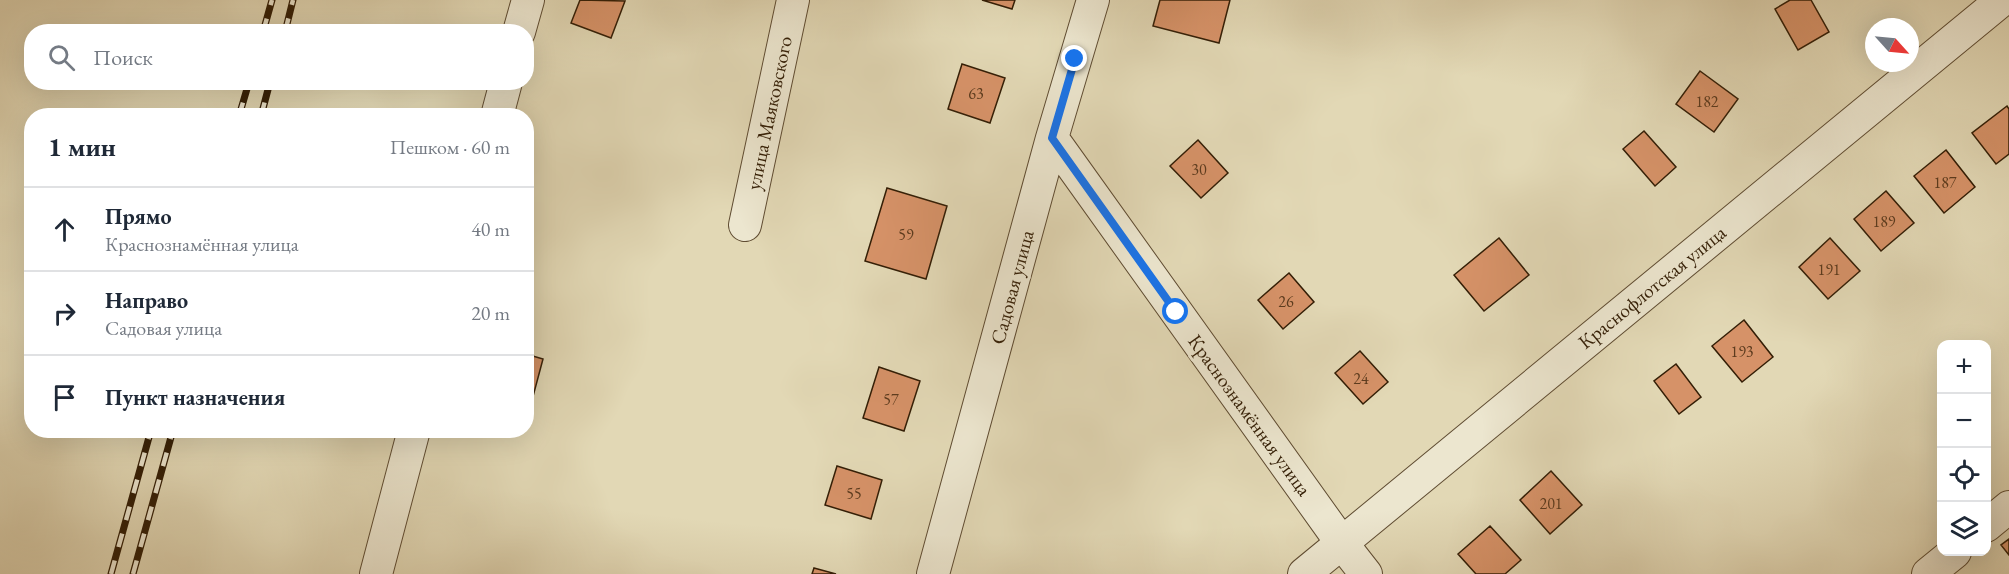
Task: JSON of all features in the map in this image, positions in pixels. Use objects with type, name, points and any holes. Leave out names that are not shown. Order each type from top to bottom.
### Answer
[{"type":"street","points":[[521,24],[528,0]]},
{"type":"street","name":"улица Маяковского","points":[[745,225],[792,0]]},
{"type":"street","name":"Садовая улица","points":[[933,574],[1052,138],[1093,0]]},
{"type":"street","name":"Краснофлотская улица","points":[[1304,574],[2002,0]]},
{"type":"street","points":[[499,108],[504,90]]},
{"type":"street","name":"Краснознамённая улица","points":[[1052,138],[1366,574]]},
{"type":"street","points":[[376,574],[412,438]]},
{"type":"street","points":[[1991,522],[2009,507]]},
{"type":"street","points":[[1928,574],[1950,556]]},
{"type":"building","points":[[580,0],[625,1],[611,38],[571,23]]},
{"type":"building","points":[[982,0],[1015,0],[1012,9]]},
{"type":"building","points":[[1160,0],[1230,0],[1219,43],[1153,26]]},
{"type":"building","points":[[1790,0],[1811,0],[1829,32],[1798,50],[1775,9]]},
{"type":"building","points":[[962,64],[1005,78],[990,123],[948,109]]},
{"type":"building","points":[[1700,71],[1738,99],[1714,132],[1676,104]]},
{"type":"building","points":[[2007,106],[2009,109],[2009,154],[1996,164],[1972,133]]},
{"type":"building","points":[[1644,131],[1676,167],[1655,186],[1623,149]]},
{"type":"building","points":[[1198,140],[1228,173],[1201,198],[1170,166]]},
{"type":"building","points":[[1946,150],[1975,187],[1944,213],[1914,176]]},
{"type":"building","points":[[887,188],[947,206],[926,279],[865,261]]},
{"type":"building","points":[[1886,191],[1914,223],[1881,251],[1854,219]]},
{"type":"building","points":[[1499,238],[1529,275],[1484,311],[1454,275]]},
{"type":"building","points":[[1830,238],[1860,271],[1828,299],[1799,267]]},
{"type":"building","points":[[1289,273],[1314,302],[1283,329],[1258,300]]},
{"type":"building","points":[[1744,320],[1773,357],[1742,382],[1712,346]]},
{"type":"building","points":[[1360,351],[1388,382],[1363,404],[1335,373]]},
{"type":"building","points":[[534,356],[543,359],[534,393]]},
{"type":"building","points":[[1676,364],[1701,397],[1679,414],[1654,381]]},
{"type":"building","points":[[879,367],[920,381],[904,431],[863,418]]},
{"type":"building","points":[[837,466],[882,480],[871,519],[825,505]]},
{"type":"building","points":[[1551,471],[1582,505],[1550,534],[1520,500]]},
{"type":"building","points":[[1490,526],[1521,560],[1505,574],[1476,574],[1458,554]]},
{"type":"building","points":[[2009,539],[2009,555],[2001,545]]},
{"type":"building","points":[[814,568],[836,574],[812,574]]},
{"type":"railway","points":[[265,24],[272,0]]},
{"type":"railway","points":[[287,24],[293,0]]},
{"type":"railway","points":[[241,108],[247,90]]},
{"type":"railway","points":[[263,108],[268,90]]},
{"type":"railway","points":[[111,574],[149,438]]},
{"type":"railway","points":[[133,574],[171,438]]},
{"type":"route","points":[[1075,59],[1052,138],[1176,312]]}]
